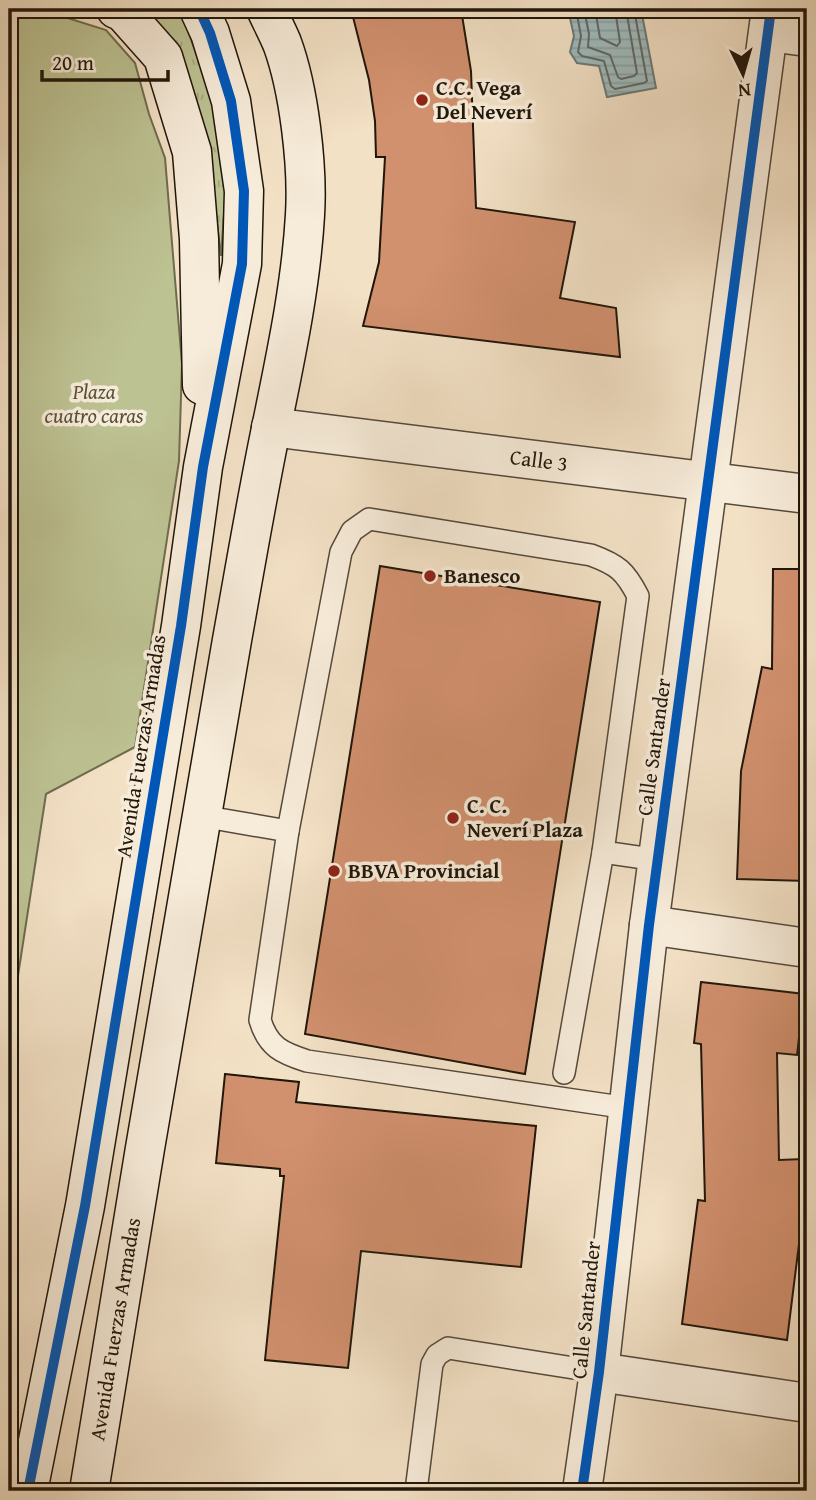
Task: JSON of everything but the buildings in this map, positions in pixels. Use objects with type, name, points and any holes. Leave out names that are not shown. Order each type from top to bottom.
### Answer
[{"type":"street","points":[[116,9],[124,12],[163,57],[192,152],[200,239],[204,467]]},
{"type":"street","name":"Avenida Fuerzas Armadas","points":[[28,1491],[85,1206],[177,652],[204,467],[242,264],[244,191],[231,101],[211,33],[199,9]]},
{"type":"street","name":"Avenida Fuerzas Armadas","points":[[89,1491],[201,816],[294,308],[306,211],[295,90],[282,43],[266,9]]},
{"type":"street","points":[[770,20],[807,37]]},
{"type":"street","name":"Calle Santander","points":[[582,1491],[599,1372],[649,925],[770,20]]},
{"type":"street","name":"Calle 3","points":[[271,427],[807,494]]},
{"type":"street","points":[[649,925],[807,948]]},
{"type":"street","points":[[599,1372],[807,1403]]},
{"type":"lane","points":[[564,1073],[603,852],[638,596],[628,577],[615,564],[591,555],[369,519],[352,531],[341,552],[288,831],[260,1020],[264,1035],[282,1053],[307,1061],[628,1108]]},
{"type":"lane","points":[[201,816],[288,831]]},
{"type":"lane","points":[[603,852],[658,860]]},
{"type":"lane","points":[[416,1491],[432,1364],[437,1355],[448,1348],[599,1372]]},
{"type":"green space","name":"Plaza cuatro caras","points":[[9,9],[39,9],[106,30],[135,63],[165,158],[182,364],[179,461],[135,747],[46,794],[9,1034]]},
{"type":"green space","points":[[142,9],[180,9],[215,106],[226,186],[221,256],[216,215]]},
{"type":"water","points":[[568,9],[641,9],[656,88],[607,97],[599,66],[577,63],[570,52],[574,36]]},
{"type":"cycle path","points":[[28,1491],[85,1206],[181,626],[203,467],[242,264],[244,191],[231,101],[210,33],[199,9]]},
{"type":"cycle path","points":[[582,1491],[599,1372],[649,925],[771,9]]},
{"type":"place","name":"C.C. Vega Del Neverí","points":[[422,100]]},
{"type":"place","name":"Banesco","points":[[430,576]]},
{"type":"place","name":"C. C. Neverí Plaza","points":[[453,818]]},
{"type":"place","name":"BBVA Provincial","points":[[334,871]]}]
